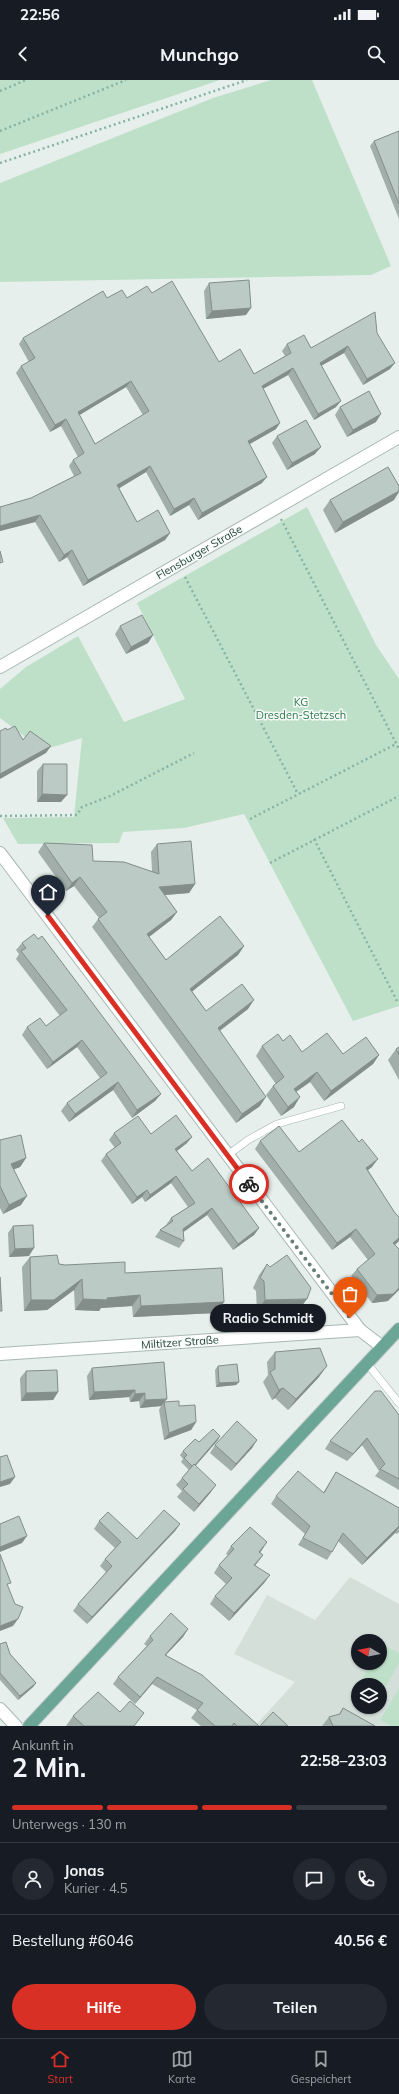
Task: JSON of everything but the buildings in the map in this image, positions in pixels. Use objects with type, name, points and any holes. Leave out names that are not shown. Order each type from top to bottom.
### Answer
[{"type":"main road","points":[[30,1726],[366,1362],[399,1329]]},
{"type":"street","name":"Flensburger Straße","points":[[0,667],[399,437]]},
{"type":"street","points":[[0,853],[360,1330],[381,1346]]},
{"type":"street","name":"Miltitzer Straße","points":[[0,1354],[360,1330]]},
{"type":"street","points":[[0,1709],[16,1726]]},
{"type":"lane","points":[[228,1155],[248,1140],[277,1124],[341,1106]]},
{"type":"lane","points":[[366,1362],[399,1403]]},
{"type":"path","points":[[0,91],[26,80]]},
{"type":"path","points":[[0,130],[126,80]]},
{"type":"path","points":[[0,163],[247,80]]},
{"type":"path","points":[[276,508],[399,749]]},
{"type":"path","points":[[178,564],[298,794]]},
{"type":"path","points":[[250,818],[396,744]]},
{"type":"path","points":[[0,816],[76,815],[82,807],[110,796],[194,753]]},
{"type":"path","points":[[270,863],[399,796]]},
{"type":"path","points":[[314,840],[397,1001],[399,1000]]},
{"type":"shaded area","points":[[350,1577],[399,1604],[399,1726],[255,1726],[295,1682],[234,1654],[267,1595],[315,1620]]},
{"type":"green space","points":[[0,80],[220,80],[0,154]]},
{"type":"green space","points":[[271,80],[312,80],[391,266],[371,275],[0,282],[0,183],[213,98]]},
{"type":"green space","name":"KG Dresden-Stetzsch","points":[[307,507],[376,645],[399,679],[399,1006],[353,1021],[244,814],[184,828],[123,832],[119,843],[18,844],[3,818],[74,817],[82,738],[43,750],[0,718],[0,689],[26,667],[78,636],[124,722],[185,699],[137,603]]},
{"type":"green space","points":[[387,1647],[399,1653],[399,1663],[387,1684],[387,1678],[363,1678],[367,1670],[387,1670]]},
{"type":"green space","points":[[399,1688],[399,1726],[391,1726],[380,1720],[384,1714],[387,1714],[387,1708]]},
{"type":"way so far","points":[[249,1184],[350,1318]]},
{"type":"place","name":"Radio Schmidt","points":[[350,1318]]},
{"type":"route","points":[[48,916],[249,1184]]}]
